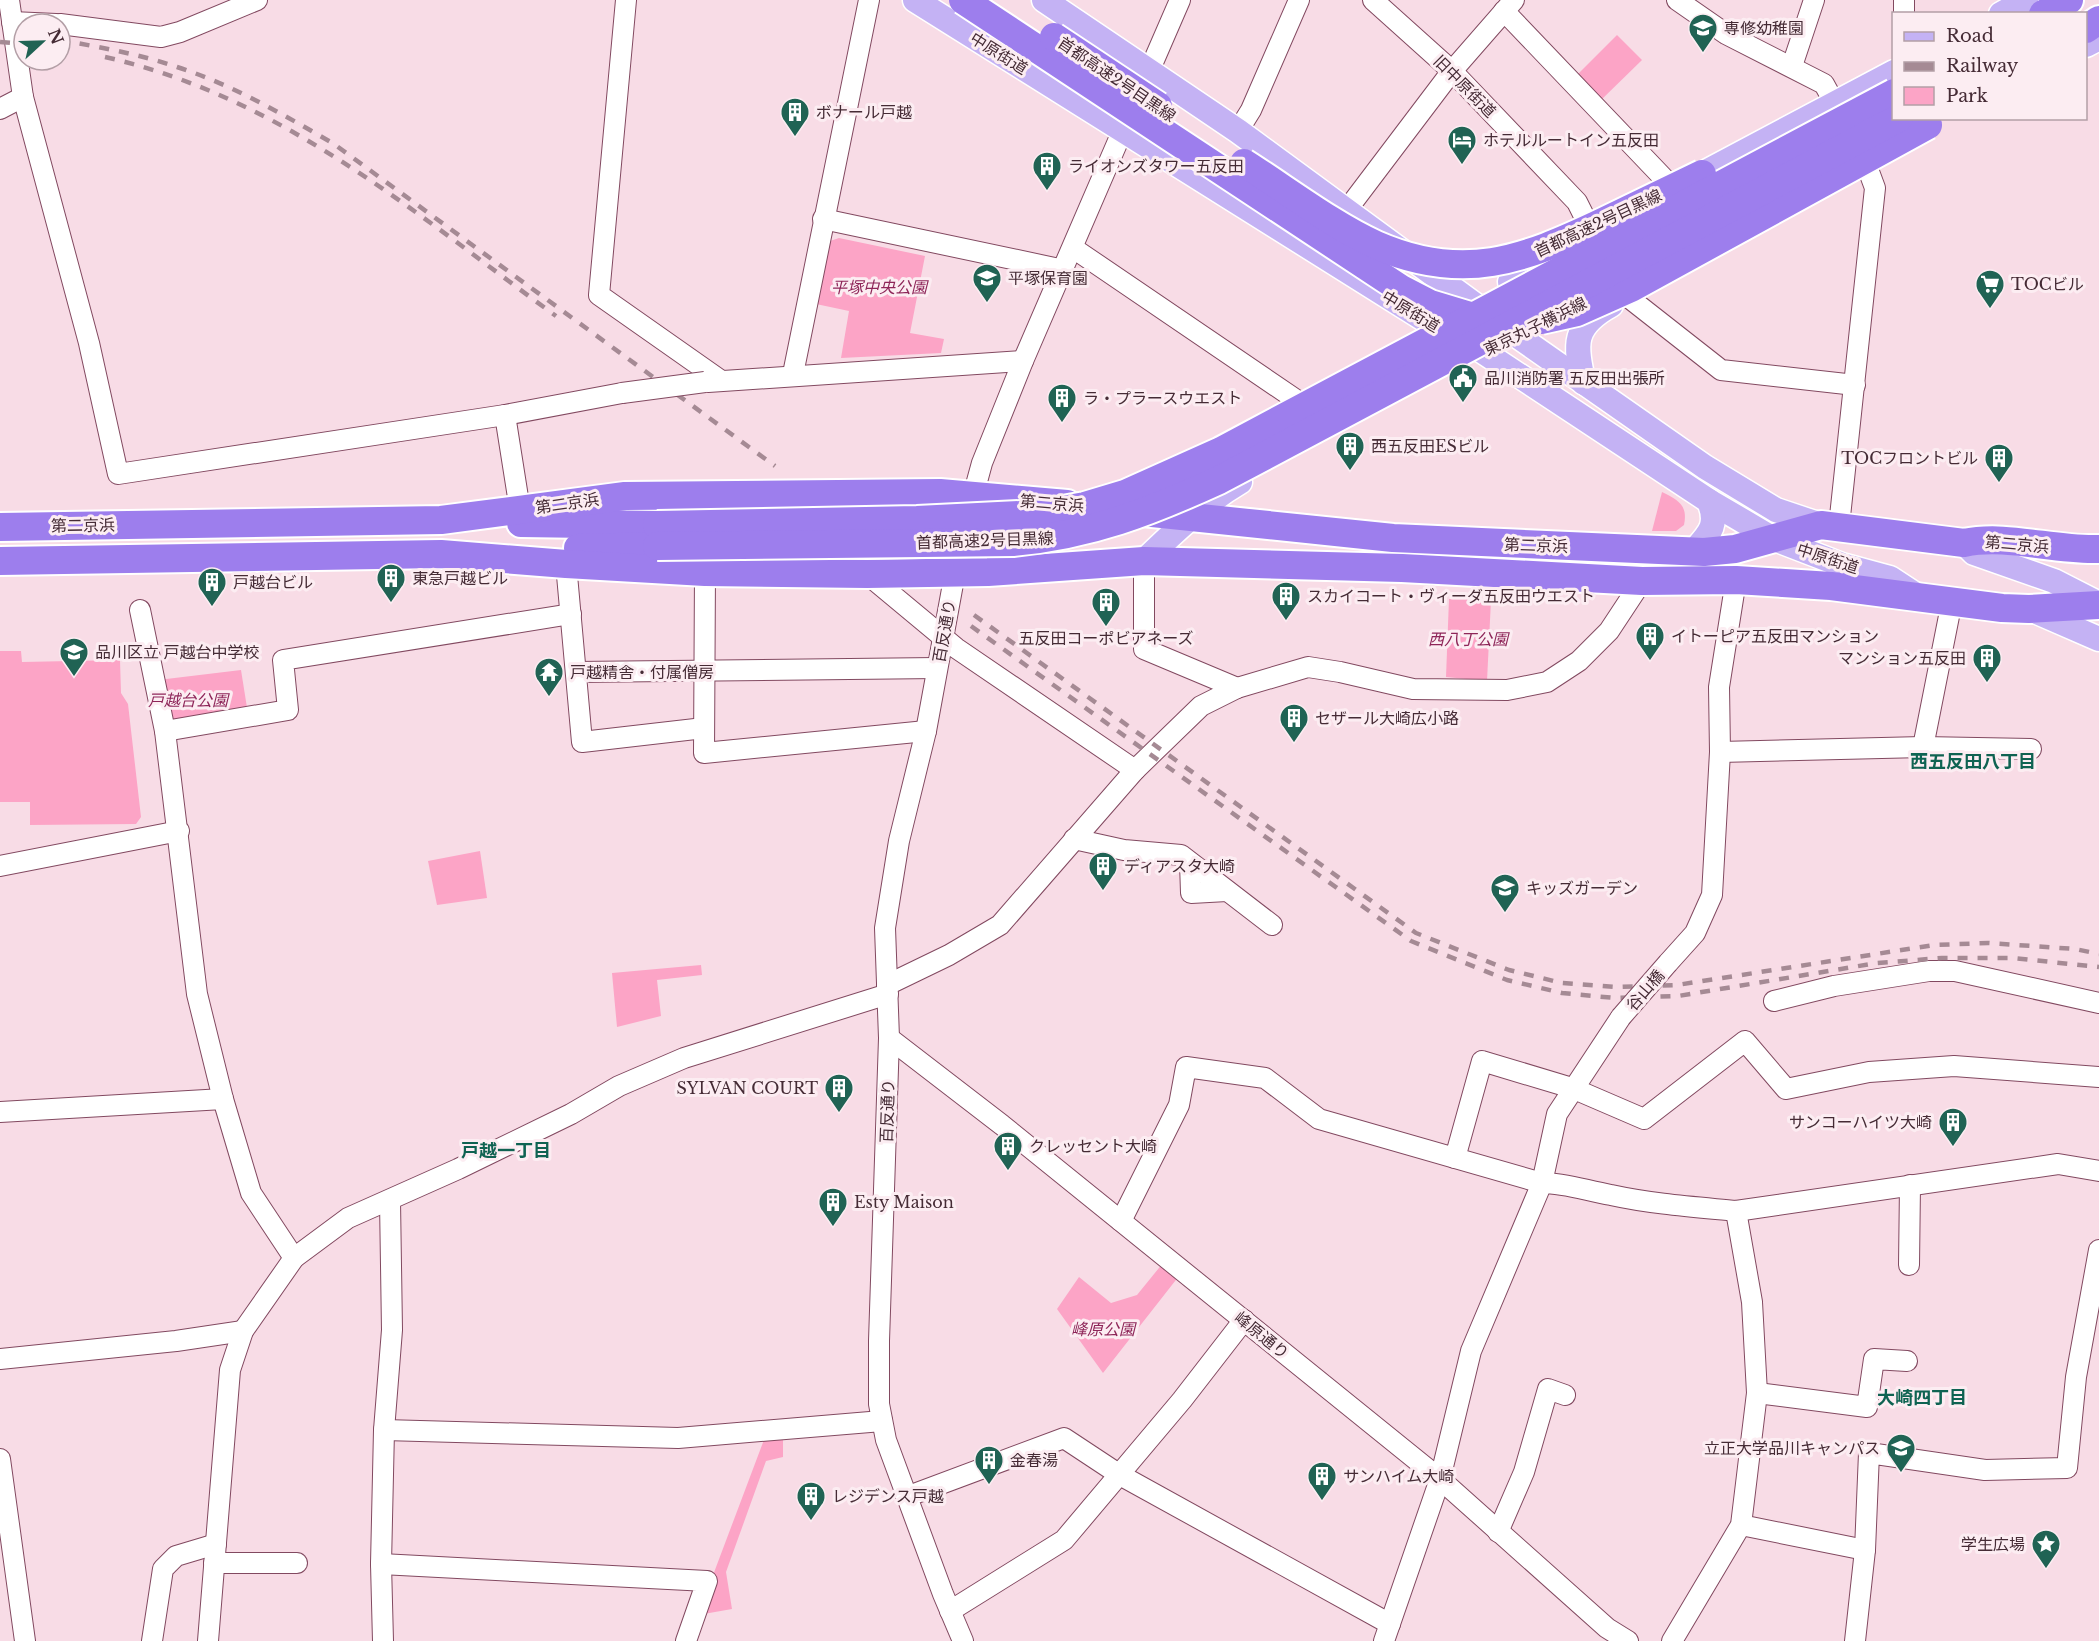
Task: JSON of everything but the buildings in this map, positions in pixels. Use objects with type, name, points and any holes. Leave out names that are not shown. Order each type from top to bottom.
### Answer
[{"type":"highway","name":"首都高速2号目黒線","points":[[963,0],[1401,289],[1453,313],[1497,322],[1549,319],[1594,306],[1687,259],[1935,120]]},
{"type":"highway","name":"首都高速2号目黒線","points":[[997,0],[1234,157],[1358,235],[1404,255],[1437,262],[1489,263],[1542,250],[1744,154],[1892,92]]},
{"type":"highway","points":[[2047,12],[2069,0]]},
{"type":"highway","name":"首都高速2号目黒線","points":[[441,554],[657,535],[1014,516],[1085,506],[1125,494],[1221,451],[1892,93]]},
{"type":"highway","name":"首都高速2号目黒線","points":[[441,520],[657,535],[1013,542],[1070,535],[1125,520],[1219,480],[1895,120]]},
{"type":"highway","name":"第二京浜","points":[[0,527],[441,520],[573,501],[626,496],[940,493],[1056,502],[1393,538],[1693,552],[1735,549],[1830,525],[1964,543],[1984,539],[2080,550],[2099,549]]},
{"type":"highway","name":"第二京浜","points":[[0,561],[441,554],[705,572],[867,574],[955,572],[1144,561],[1402,568],[1642,581],[1736,580],[1831,586],[1952,602],[2029,609],[2099,604]]},
{"type":"main road","name":"中原街道","points":[[915,0],[1435,326],[1482,351],[1709,501],[1772,538],[1842,565],[1890,578],[1919,597]]},
{"type":"main road","name":"中原街道","points":[[1044,0],[1238,131],[1475,302],[1516,335],[1705,467],[1776,510],[1830,525]]},
{"type":"main road","points":[[2005,12],[2026,0]]},
{"type":"main road","points":[[1056,502],[1108,492],[1154,475],[1435,326],[1674,189],[1892,73]]},
{"type":"main road","name":"東京丸子横浜線","points":[[1144,561],[1189,518],[1215,497],[1267,466],[1482,351],[1618,286],[1942,120]]},
{"type":"main road","points":[[1584,383],[1578,357],[1579,335],[1596,314],[1840,183],[1865,161]]},
{"type":"main road","points":[[1409,254],[1481,259],[1523,254],[1593,234]]},
{"type":"main road","points":[[1693,552],[1713,526],[1715,515],[1709,501]]},
{"type":"main road","points":[[1964,543],[1974,553],[2054,581],[2099,604]]},
{"type":"main road","points":[[2029,609],[2099,639]]},
{"type":"street","points":[[9,0],[12,22]]},
{"type":"street","points":[[72,26],[161,37],[180,32],[256,0]]},
{"type":"street","points":[[626,0],[599,295],[713,381]]},
{"type":"street","points":[[793,375],[869,0]]},
{"type":"street","name":"百反通り","points":[[963,1641],[906,1497],[886,1440],[882,1421],[879,1341],[889,1038],[885,927],[899,841],[926,730],[955,572],[982,463],[1023,362],[1180,0]]},
{"type":"street","points":[[1238,131],[1251,110],[1299,0]]},
{"type":"street","name":"旧中原街道","points":[[1373,0],[1452,71],[1577,202],[1593,234]]},
{"type":"street","points":[[1677,0],[1726,34],[1824,84],[1835,104]]},
{"type":"street","points":[[1792,66],[1814,0]]},
{"type":"street","points":[[1346,211],[1452,71],[1509,5],[1674,189]]},
{"type":"street","points":[[19,72],[22,97],[89,343],[118,474],[505,416],[622,393],[713,381],[1023,362]]},
{"type":"street","points":[[0,109],[22,97]]},
{"type":"street","points":[[1830,525],[1855,385],[1875,188],[1865,161]]},
{"type":"street","points":[[824,219],[1064,270]]},
{"type":"street","points":[[1073,248],[1295,399]]},
{"type":"street","points":[[1628,297],[1721,370],[1855,385]]},
{"type":"street","points":[[505,416],[520,510]]},
{"type":"street","points":[[1144,561],[1144,649],[1237,688]]},
{"type":"street","points":[[566,564],[582,742],[704,728]]},
{"type":"street","points":[[705,572],[704,753],[926,730]]},
{"type":"street","points":[[867,574],[943,637],[1135,770]]},
{"type":"street","name":"谷山橋","points":[[1387,1633],[1440,1479],[1471,1351],[1542,1183],[1557,1114],[1621,1017],[1695,933],[1712,895],[1720,752],[1719,687],[1736,580]]},
{"type":"street","points":[[208,1641],[230,1370],[243,1331],[294,1258],[348,1218],[572,1114],[619,1086],[684,1058],[888,989],[949,956],[1000,925],[1135,770],[1200,706],[1237,688],[1308,667],[1413,689],[1507,690],[1547,682],[1579,660],[1609,632],[1642,581]]},
{"type":"street","points":[[1923,747],[1952,602]]},
{"type":"street","points":[[140,610],[165,731],[179,831],[197,994],[223,1099],[251,1193],[294,1258]]},
{"type":"street","points":[[165,731],[288,710],[283,660],[571,614]]},
{"type":"street","points":[[576,672],[937,668]]},
{"type":"street","points":[[1720,752],[1923,747],[2031,749]]},
{"type":"street","points":[[0,866],[179,831]]},
{"type":"street","points":[[1074,839],[1124,850],[1180,855],[1272,925]]},
{"type":"street","points":[[1774,1001],[1834,986],[1938,971],[1955,971],[2099,1003]]},
{"type":"street","name":"峰原通り","points":[[889,1038],[1121,1221],[1440,1479],[1604,1635],[1628,1641]]},
{"type":"street","points":[[1455,1158],[1482,1061],[1572,1088],[1644,1119],[1745,1041],[1786,1089],[1869,1072],[1954,1066],[2099,1077]]},
{"type":"street","points":[[1121,1221],[1179,1105],[1186,1067],[1265,1078],[1319,1119],[1542,1183],[1558,1183],[1612,1196],[1736,1211],[2058,1164],[2099,1171]]},
{"type":"street","points":[[0,1112],[223,1099]]},
{"type":"street","points":[[1909,1265],[1910,1185]]},
{"type":"street","points":[[383,1641],[381,1564],[384,1430],[392,1330],[390,1200]]},
{"type":"street","points":[[1672,1641],[1741,1525],[1757,1393],[1752,1302],[1736,1211]]},
{"type":"street","points":[[1855,1641],[1865,1550],[1869,1454],[1985,1470],[2067,1468],[2076,1377],[2099,1250]]},
{"type":"street","points":[[950,1611],[1064,1540],[1120,1475],[1244,1320]]},
{"type":"street","points":[[0,1359],[176,1341],[243,1331]]},
{"type":"street","points":[[1757,1393],[1867,1407],[1874,1359],[1907,1361]]},
{"type":"street","points":[[1498,1532],[1524,1472],[1548,1389],[1565,1395]]},
{"type":"street","points":[[384,1430],[678,1438],[882,1421]]},
{"type":"street","points":[[906,1497],[1064,1438],[1120,1475],[1387,1633]]},
{"type":"street","points":[[0,1459],[25,1641]]},
{"type":"street","points":[[1741,1525],[1865,1550]]},
{"type":"street","points":[[152,1641],[163,1569],[176,1556],[215,1553],[297,1563]]},
{"type":"street","points":[[381,1564],[707,1581],[686,1641]]},
{"type":"green space","points":[[1617,35],[1642,60],[1599,102],[1575,77]]},
{"type":"green space","name":"平塚中央公園","points":[[839,238],[925,256],[910,333],[944,339],[941,353],[841,358],[849,311],[816,304],[830,241]]},
{"type":"green space","points":[[1662,492],[1681,504],[1685,513],[1684,525],[1676,531],[1652,531]]},
{"type":"green space","name":"西八丁公園","points":[[1449,599],[1491,600],[1487,681],[1446,677]]},
{"type":"green space","points":[[0,651],[21,651],[22,662],[120,660],[121,693],[128,704],[141,817],[136,824],[30,825],[30,802],[0,802]]},
{"type":"green space","name":"戸越台公園","points":[[241,670],[248,714],[168,728],[158,680]]},
{"type":"green space","points":[[480,851],[487,898],[437,905],[428,861]]},
{"type":"green space","points":[[701,965],[702,975],[657,980],[661,1016],[617,1027],[612,973]]},
{"type":"green space","name":"峰原公園","points":[[1163,1263],[1179,1276],[1103,1373],[1057,1309],[1079,1277],[1111,1303],[1137,1295]]},
{"type":"green space","points":[[783,1435],[783,1457],[766,1461],[726,1572],[732,1609],[698,1615],[765,1437]]},
{"type":"railway","points":[[0,42],[12,43]]},
{"type":"railway","points":[[72,42],[163,62],[198,74],[258,101],[334,144],[775,466]]},
{"type":"railway","points":[[105,57],[169,75],[230,100],[288,129],[343,162],[397,199],[556,316]]},
{"type":"railway","points":[[974,615],[1416,933],[1509,970],[1562,983],[1615,987],[1677,985],[1934,945],[1988,943],[2075,949],[2099,954]]},
{"type":"railway","points":[[971,626],[1411,941],[1507,980],[1562,993],[1615,998],[1678,996],[1877,963],[1942,958],[2013,958],[2099,967]]},
{"type":"place","name":"専修幼稚園","points":[[1703,54]]},
{"type":"place","name":"ボナール戸越","points":[[795,138]]},
{"type":"place","name":"ホテルルートイン五反田","points":[[1462,166]]},
{"type":"place","name":"ライオンズタワー五反田","points":[[1047,192]]},
{"type":"place","name":"平塚保育園","points":[[987,304]]},
{"type":"place","name":"TOCビル","points":[[1990,310]]},
{"type":"place","name":"品川消防署 五反田出張所","points":[[1463,404]]},
{"type":"place","name":"ラ・プラースウエスト","points":[[1062,424]]},
{"type":"place","name":"西五反田ESビル","points":[[1350,472]]},
{"type":"place","name":"TOCフロントビル","points":[[1999,484]]},
{"type":"place","name":"東急戸越ビル","points":[[391,604]]},
{"type":"place","name":"戸越台ビル","points":[[212,608]]},
{"type":"place","name":"スカイコート・ヴィーダ五反田ウエスト","points":[[1286,622]]},
{"type":"place","name":"五反田コーポビアネーズ","points":[[1106,628]]},
{"type":"place","name":"イトーピア五反田マンション","points":[[1650,662]]},
{"type":"place","name":"品川区立 戸越台中学校","points":[[74,678]]},
{"type":"place","name":"マンション五反田","points":[[1987,684]]},
{"type":"place","name":"戸越精舎・付属僧房","points":[[549,698]]},
{"type":"place","name":"セザール大崎広小路","points":[[1294,744]]},
{"type":"place","name":"ディアスタ大崎","points":[[1103,892]]},
{"type":"place","name":"キッズガーデン","points":[[1505,914]]},
{"type":"place","name":"SYLVAN COURT","points":[[839,1114]]},
{"type":"place","name":"サンコーハイツ大崎","points":[[1953,1148]]},
{"type":"place","name":"クレッセント大崎","points":[[1008,1172]]},
{"type":"place","name":"Esty Maison","points":[[833,1228]]},
{"type":"place","name":"立正大学品川キャンパス","points":[[1901,1474]]},
{"type":"place","name":"金春湯","points":[[989,1486]]},
{"type":"place","name":"サンハイム大崎","points":[[1322,1502]]},
{"type":"place","name":"レジデンス戸越","points":[[811,1522]]},
{"type":"place","name":"学生広場","points":[[2046,1570]]},
{"type":"district","name":"西五反田八丁目","points":[[1973,762]]},
{"type":"district","name":"戸越一丁目","points":[[506,1151]]},
{"type":"district","name":"大崎四丁目","points":[[1922,1398]]}]
